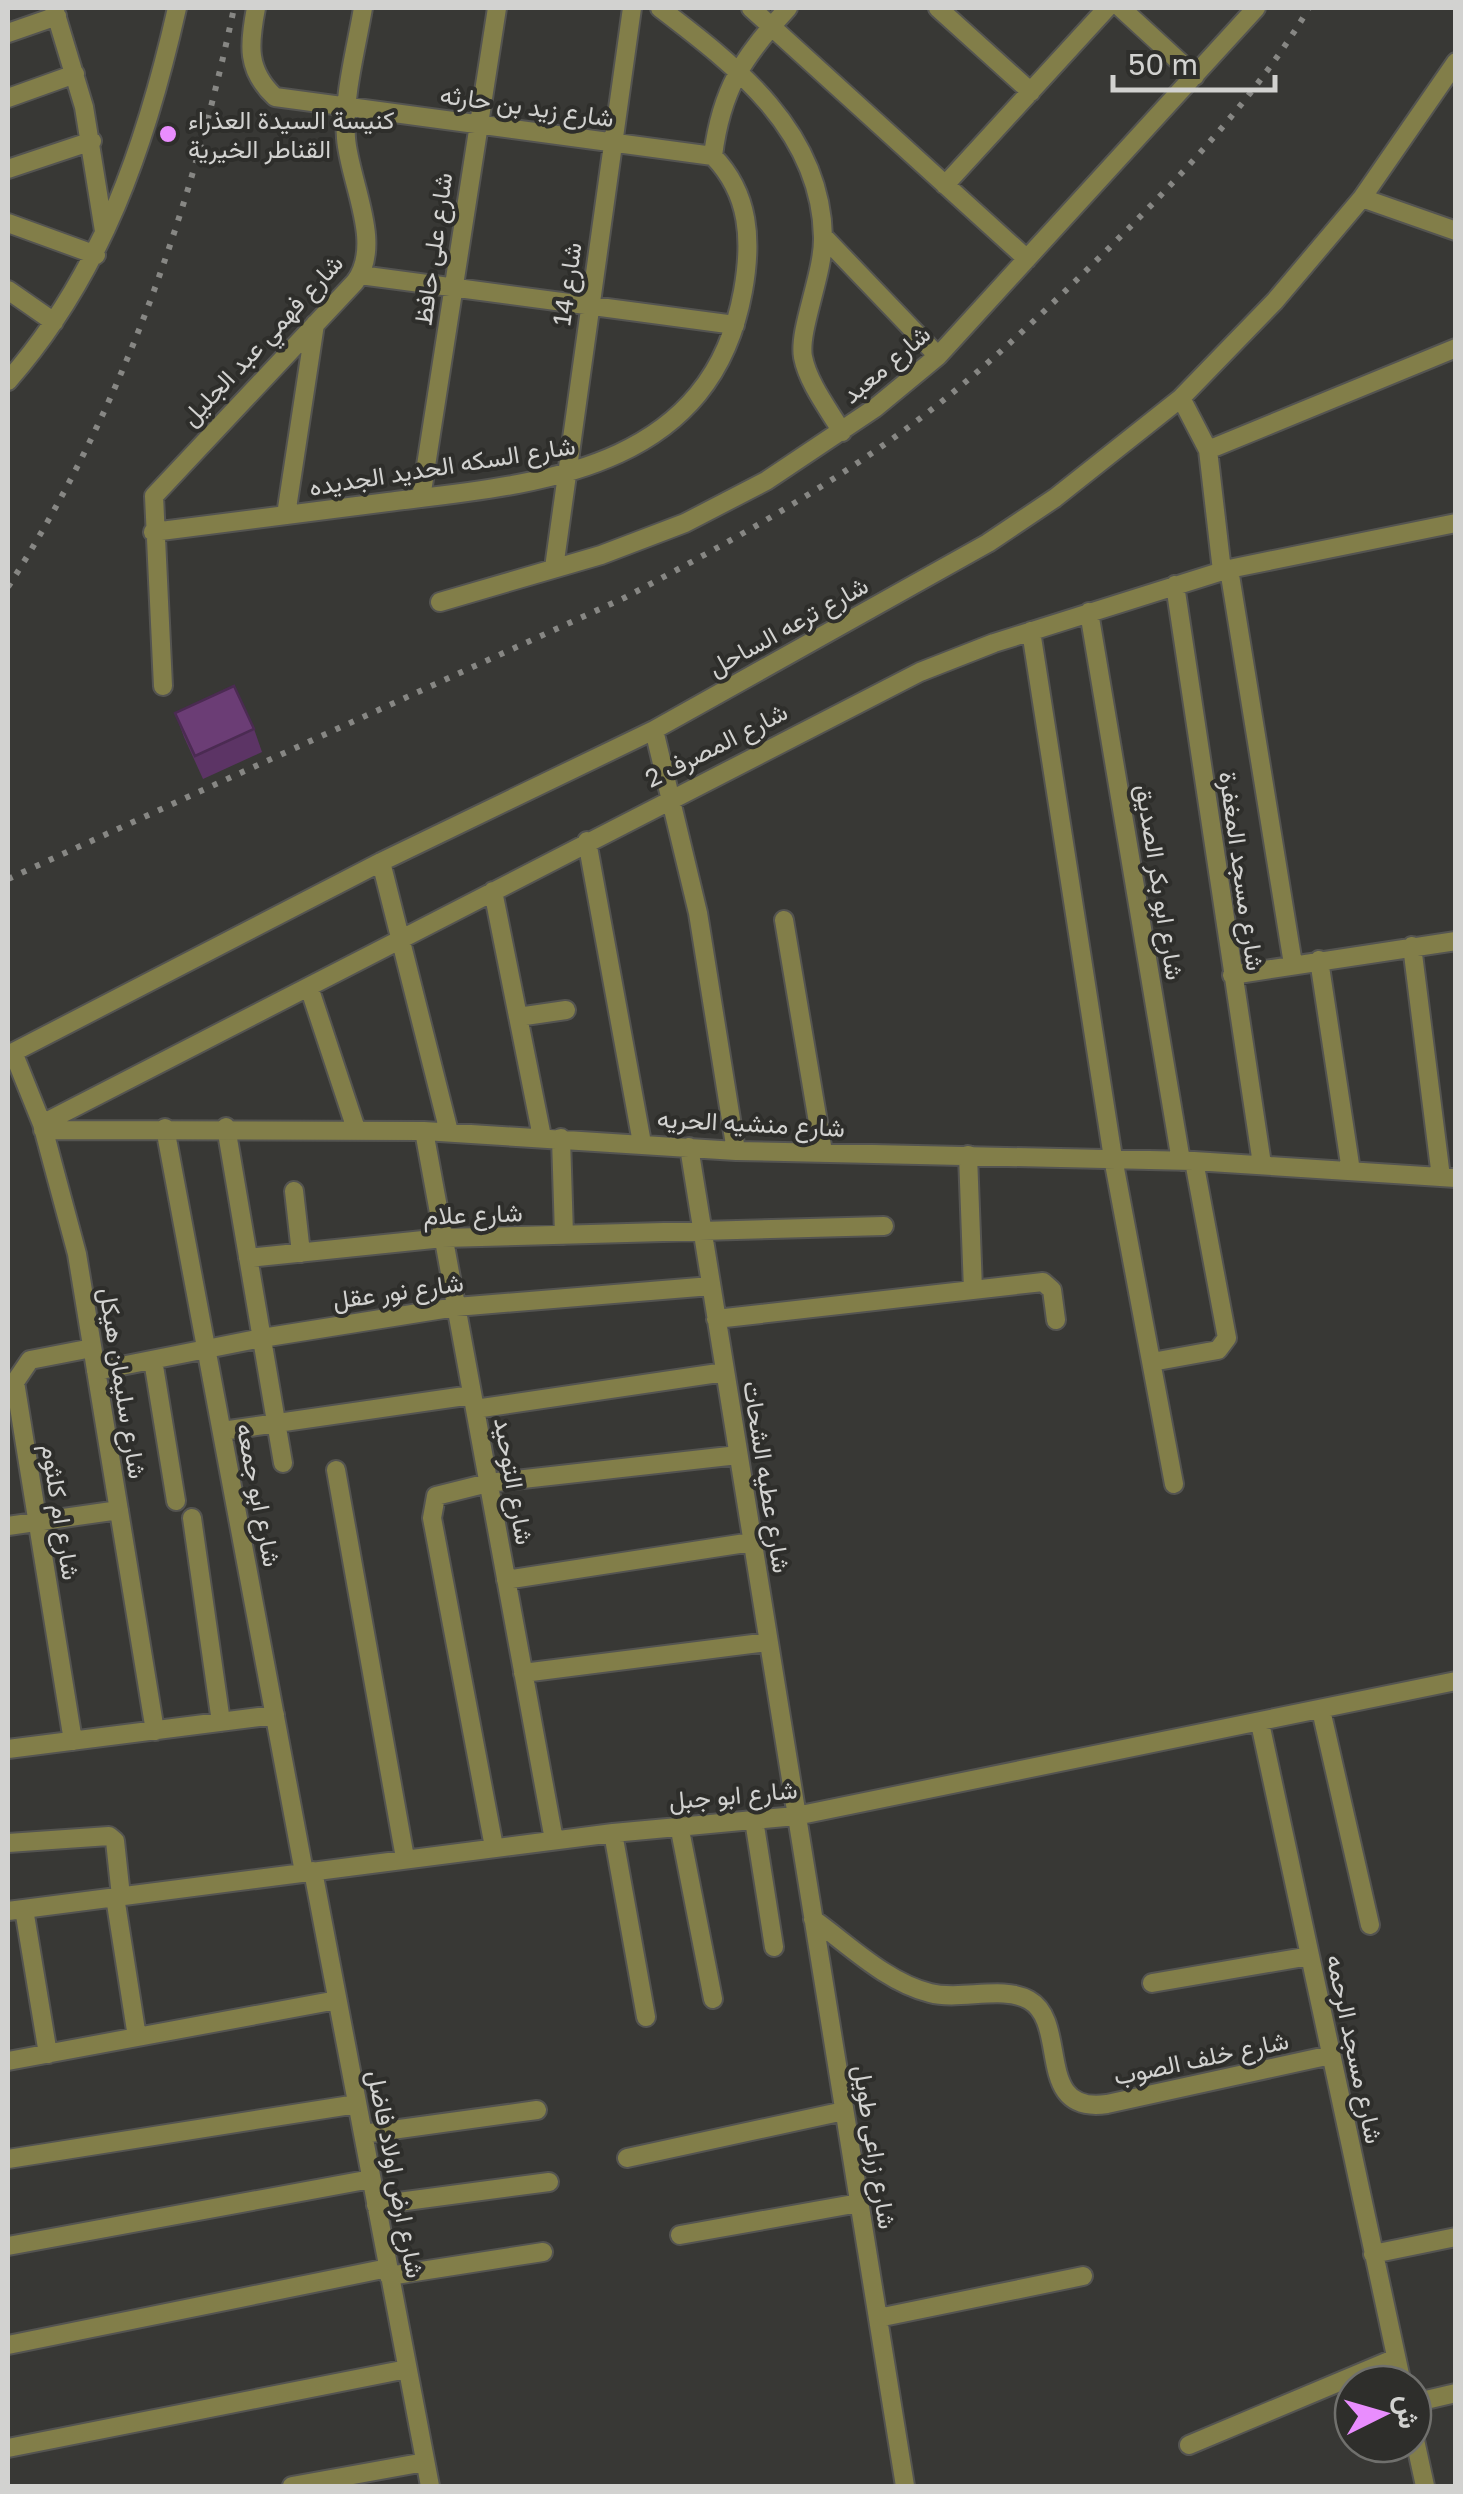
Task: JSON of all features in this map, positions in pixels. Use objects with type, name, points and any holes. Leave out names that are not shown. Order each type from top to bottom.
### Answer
[{"type":"street","points":[[8,381],[54,322],[96,255],[150,115],[176,8]]},
{"type":"street","name":"شارع زيد بن حارثه","points":[[256,8],[251,60],[256,74],[275,97],[713,156]]},
{"type":"street","name":"شارع فهمي عبد الجليل","points":[[163,686],[152,505],[158,487],[360,275],[367,252],[348,159],[346,107],[364,8]]},
{"type":"street","name":"شارع على حافظ","points":[[421,498],[497,8]]},
{"type":"street","name":"شارع 14","points":[[554,568],[632,8]]},
{"type":"street","points":[[660,8],[738,68],[779,115],[809,172],[823,236],[802,354],[842,432]]},
{"type":"street","points":[[751,8],[1027,259]]},
{"type":"street","points":[[713,156],[722,110],[738,68],[788,8]]},
{"type":"street","points":[[938,8],[1031,92]]},
{"type":"street","points":[[945,185],[1106,8]]},
{"type":"street","points":[[1121,8],[1196,76]]},
{"type":"street","name":"شارع معبد","points":[[440,602],[554,568],[699,516],[766,482],[842,432],[938,356],[1256,8]]},
{"type":"street","points":[[8,33],[56,12],[92,141],[104,236]]},
{"type":"street","name":"شارع ترعه الساحل","points":[[10,1053],[380,862],[654,730],[988,542],[1055,498],[1181,398],[1275,302],[1449,90],[1456,62]]},
{"type":"street","points":[[8,98],[76,74]]},
{"type":"street","points":[[8,169],[92,141]]},
{"type":"street","name":"شارع السكه الحديد الجديده","points":[[153,532],[564,477],[631,450],[660,428],[704,382],[734,325],[746,277],[748,228],[737,188],[713,156]]},
{"type":"street","points":[[1362,198],[1456,231]]},
{"type":"street","points":[[8,223],[96,255]]},
{"type":"street","points":[[823,236],[938,356]]},
{"type":"street","points":[[360,275],[734,325]]},
{"type":"street","points":[[8,290],[54,322]]},
{"type":"street","points":[[286,515],[315,324]]},
{"type":"street","points":[[1208,450],[1456,348]]},
{"type":"street","points":[[1181,398],[1208,450],[1293,964]]},
{"type":"street","name":"شارع المصرف 2","points":[[43,1127],[884,687],[1031,630],[1226,570],[1456,523]]},
{"type":"street","name":"شارع مسجد المغفرة","points":[[1175,585],[1262,1164]]},
{"type":"street","name":"شارع ابو بكر الصديق","points":[[1089,612],[1188,1161],[1227,1338],[1218,1350],[1152,1362]]},
{"type":"street","points":[[1031,630],[1114,1158],[1174,1484]]},
{"type":"street","points":[[654,730],[707,964],[736,1151]]},
{"type":"street","points":[[587,841],[642,1143]]},
{"type":"street","points":[[380,862],[449,1132]]},
{"type":"street","points":[[492,891],[542,1136]]},
{"type":"street","points":[[784,920],[823,1152]]},
{"type":"street","points":[[1232,975],[1456,940]]},
{"type":"street","points":[[1412,946],[1448,1178]]},
{"type":"street","points":[[1319,960],[1352,1170]]},
{"type":"street","points":[[309,988],[356,1129]]},
{"type":"street","points":[[518,1017],[566,1010]]},
{"type":"street","name":"شارع سليمان هيكل","points":[[10,1053],[43,1127],[71,1228],[154,1730]]},
{"type":"street","name":"شارع منشيه الحريه","points":[[43,1127],[424,1131],[736,1151],[1114,1158],[1448,1178]]},
{"type":"street","points":[[226,1127],[284,1463]]},
{"type":"street","name":"شارع ابو جمعه","points":[[165,1128],[308,1871]]},
{"type":"street","name":"شارع التوحيد","points":[[424,1131],[554,1840]]},
{"type":"street","points":[[562,1138],[564,1235]]},
{"type":"street","name":"شارع عطيه الشحات","points":[[689,1147],[796,1816]]},
{"type":"street","points":[[968,1155],[973,1290]]},
{"type":"street","points":[[294,1192],[301,1253]]},
{"type":"street","name":"شارع علام","points":[[248,1258],[443,1238],[884,1226]]},
{"type":"street","points":[[716,1318],[1043,1282],[1052,1290],[1056,1320]]},
{"type":"street","name":"شارع نور عقل","points":[[96,1371],[262,1338],[456,1307],[711,1286]]},
{"type":"street","name":"شارع ام كلثوم","points":[[72,1741],[17,1373],[30,1360],[92,1348]]},
{"type":"street","points":[[154,1360],[176,1501]]},
{"type":"street","points":[[222,1431],[725,1372]]},
{"type":"street","points":[[494,1847],[431,1504],[448,1490],[738,1455]]},
{"type":"street","points":[[336,1470],[404,1858]]},
{"type":"street","points":[[8,1526],[118,1510]]},
{"type":"street","points":[[192,1518],[221,1722]]},
{"type":"street","points":[[506,1580],[752,1542]]},
{"type":"street","points":[[523,1673],[768,1642]]},
{"type":"street","name":"شارع ابو جبل","points":[[16,1910],[494,1847],[796,1816],[1456,1681]]},
{"type":"street","points":[[1321,1710],[1370,1925]]},
{"type":"street","points":[[8,1749],[275,1715]]},
{"type":"street","name":"شارع مسجد الرحمه","points":[[1260,1724],[1397,2364]]},
{"type":"street","name":"شارع زراعى طويل","points":[[796,1816],[905,2486]]},
{"type":"street","points":[[754,1820],[774,1947]]},
{"type":"street","points":[[679,1825],[713,1998]]},
{"type":"street","points":[[614,1833],[646,2017]]},
{"type":"street","points":[[8,1843],[109,1836],[115,1841],[118,1897],[137,2037]]},
{"type":"street","name":"شارع ارض اولاد فاضل","points":[[308,1871],[337,2000],[430,2486]]},
{"type":"street","points":[[16,1910],[48,2054]]},
{"type":"street","name":"شارع خلف الصوب","points":[[813,1919],[913,1987],[950,1996],[1018,1995],[1031,2000],[1046,2024],[1064,2090],[1084,2104],[1107,2104],[1331,2055]]},
{"type":"street","points":[[1152,1983],[1310,1956]]},
{"type":"street","points":[[8,2061],[337,2000]]},
{"type":"street","points":[[8,2159],[357,2104]]},
{"type":"street","points":[[363,2134],[537,2110]]},
{"type":"street","points":[[627,2158],[844,2111]]},
{"type":"street","points":[[8,2246],[371,2180]]},
{"type":"street","points":[[376,2205],[549,2182]]},
{"type":"street","points":[[680,2235],[859,2203]]},
{"type":"street","points":[[1373,2254],[1456,2237]]},
{"type":"street","points":[[8,2346],[389,2272],[543,2252]]},
{"type":"street","points":[[878,2318],[1083,2276]]},
{"type":"street","points":[[1188,2445],[1396,2358]]},
{"type":"street","points":[[8,2448],[407,2369]]},
{"type":"street","points":[[292,2486],[425,2462]]},
{"type":"building","points":[[234,686],[254,729],[195,756],[175,713]]},
{"type":"railway","points":[[8,587],[85,451],[148,308],[197,160],[234,8]]},
{"type":"railway","points":[[8,879],[624,598],[834,479],[913,424],[997,355],[1128,229],[1225,124],[1309,8]]},
{"type":"place","name":"كنيسة السيدة العذراء القناطر الخيرية","points":[[168,134]]}]
